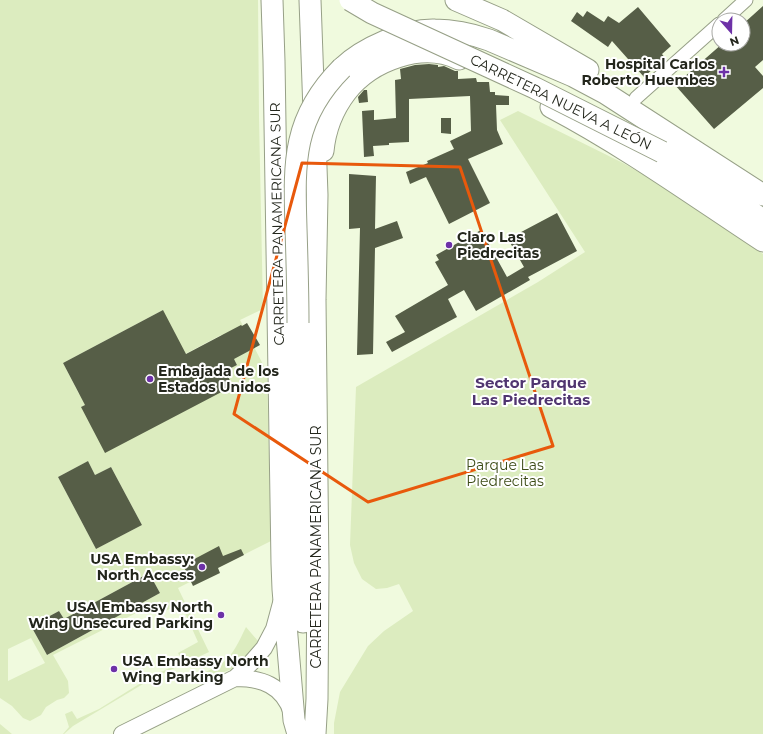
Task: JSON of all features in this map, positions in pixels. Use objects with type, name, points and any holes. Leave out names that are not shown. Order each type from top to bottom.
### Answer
[{"type":"highway","name":"CARRETERA PANAMERICANA SUR","points":[[272,0],[283,589],[300,729]]},
{"type":"highway","name":"CARRETERA PANAMERICANA SUR","points":[[310,0],[317,195],[315,300],[318,574],[317,699],[315,734]]},
{"type":"highway","name":"CARRETERA NUEVA A LEÓN","points":[[350,0],[372,13],[535,88],[662,152],[763,220]]},
{"type":"highway","points":[[456,0],[502,20],[636,98],[763,191]]},
{"type":"highway","points":[[300,729],[304,653],[295,165],[302,131],[307,118],[316,99],[332,78],[348,62],[361,53],[394,38],[414,32],[434,30],[475,35],[573,76],[605,93],[763,195]]},
{"type":"highway","points":[[317,195],[324,139],[338,105],[347,92],[364,74],[384,62],[408,54],[428,52],[441,53],[455,57],[572,118],[763,241]]},
{"type":"street","points":[[733,12],[746,0]]},
{"type":"street","points":[[636,98],[711,31]]},
{"type":"street","points":[[122,734],[235,678],[264,648],[274,629],[280,609],[283,589]]},
{"type":"street","points":[[235,678],[251,678],[266,683],[279,692],[289,704],[300,729]]},
{"type":"highlighted area","points":[[302,163],[460,167],[553,446],[368,502],[234,414]]},
{"type":"green space","points":[[0,0],[258,0],[263,309],[240,320],[267,372],[271,541],[178,588],[209,652],[153,678],[73,726],[63,734],[69,727],[65,714],[72,711],[77,719],[99,709],[152,676],[183,662],[178,653],[198,642],[181,604],[165,611],[160,601],[53,655],[68,681],[69,693],[64,698],[57,700],[46,707],[41,715],[30,721],[23,718],[12,706],[0,698]],"holes":[[[163,310],[170,362],[221,335],[237,365],[225,371],[233,386],[81,407],[94,400],[79,394],[63,363]],[[88,461],[95,475],[111,467],[142,525],[96,549],[58,477]],[[149,573],[160,593],[47,655],[31,626],[59,611],[64,619]],[[31,638],[45,663],[8,681],[8,649]]]},
{"type":"green space","name":"Parque Las Piedrecitas","points":[[518,111],[623,163],[670,190],[763,254],[763,734],[334,734],[334,723],[340,692],[368,646],[384,631],[413,611],[399,584],[387,588],[376,589],[362,579],[354,563],[350,545],[356,387],[538,282],[585,252],[500,120]]},
{"type":"green space","points":[[246,627],[258,641],[256,651],[232,669],[198,682],[194,677],[216,667],[228,658]]},
{"type":"green space","points":[[0,724],[12,734],[0,734]]},
{"type":"building","points":[[763,6],[763,60],[755,67],[763,76],[763,88],[714,129],[675,85],[713,52],[751,52],[751,17]]},
{"type":"building","points":[[638,7],[671,46],[662,54],[665,58],[644,77],[612,41],[608,47],[571,21],[577,12],[583,17],[587,11],[604,22],[608,16],[619,23]]},
{"type":"building","points":[[415,65],[438,65],[438,67],[444,66],[458,71],[458,79],[476,78],[477,82],[489,82],[490,92],[495,92],[495,95],[509,96],[509,105],[496,105],[497,130],[503,144],[468,159],[490,203],[449,224],[426,177],[410,184],[406,172],[428,163],[427,161],[454,149],[450,141],[471,131],[470,96],[409,99],[409,142],[389,143],[389,145],[373,146],[374,156],[364,157],[362,111],[374,110],[374,120],[396,118],[395,80],[401,79],[400,69]]},
{"type":"building","points":[[364,90],[367,90],[368,102],[359,103],[358,97]]},
{"type":"building","points":[[441,118],[451,118],[451,134],[441,133]]},
{"type":"building","points":[[349,174],[376,176],[375,229],[397,221],[403,238],[375,248],[373,354],[357,355],[360,228],[349,229]]},
{"type":"building","points":[[557,213],[577,251],[528,277],[530,280],[476,311],[464,290],[448,299],[457,317],[392,352],[386,342],[405,332],[395,316],[448,285],[435,262],[439,260],[436,255],[481,230],[507,277],[524,267],[508,239]]},
{"type":"building","name":"Embajada de los Estados Unidos","points":[[163,310],[186,354],[247,323],[260,345],[234,359],[237,365],[225,371],[233,386],[105,453],[81,407],[85,405],[63,363]]},
{"type":"building","points":[[88,461],[95,475],[111,467],[142,525],[96,549],[58,477]]},
{"type":"building","name":"USA Embassy: North Access","points":[[219,546],[223,556],[241,549],[244,555],[218,568],[220,573],[193,586],[183,565]]},
{"type":"building","points":[[149,573],[160,593],[47,655],[31,626],[59,611],[64,619]]},
{"type":"place","name":"Hospital Carlos Roberto Huembes","points":[[724,72]]},
{"type":"place","name":"Claro Las Piedrecitas","points":[[449,245]]},
{"type":"place","name":"Embajada de los Estados Unidos","points":[[150,379]]},
{"type":"place","name":"USA Embassy: North Access","points":[[202,567]]},
{"type":"place","name":"USA Embassy North Wing Unsecured Parking","points":[[221,615]]},
{"type":"place","name":"USA Embassy North Wing Parking","points":[[114,669]]},
{"type":"district","name":"Sector Parque Las Piedrecitas","points":[[531,392]]}]
